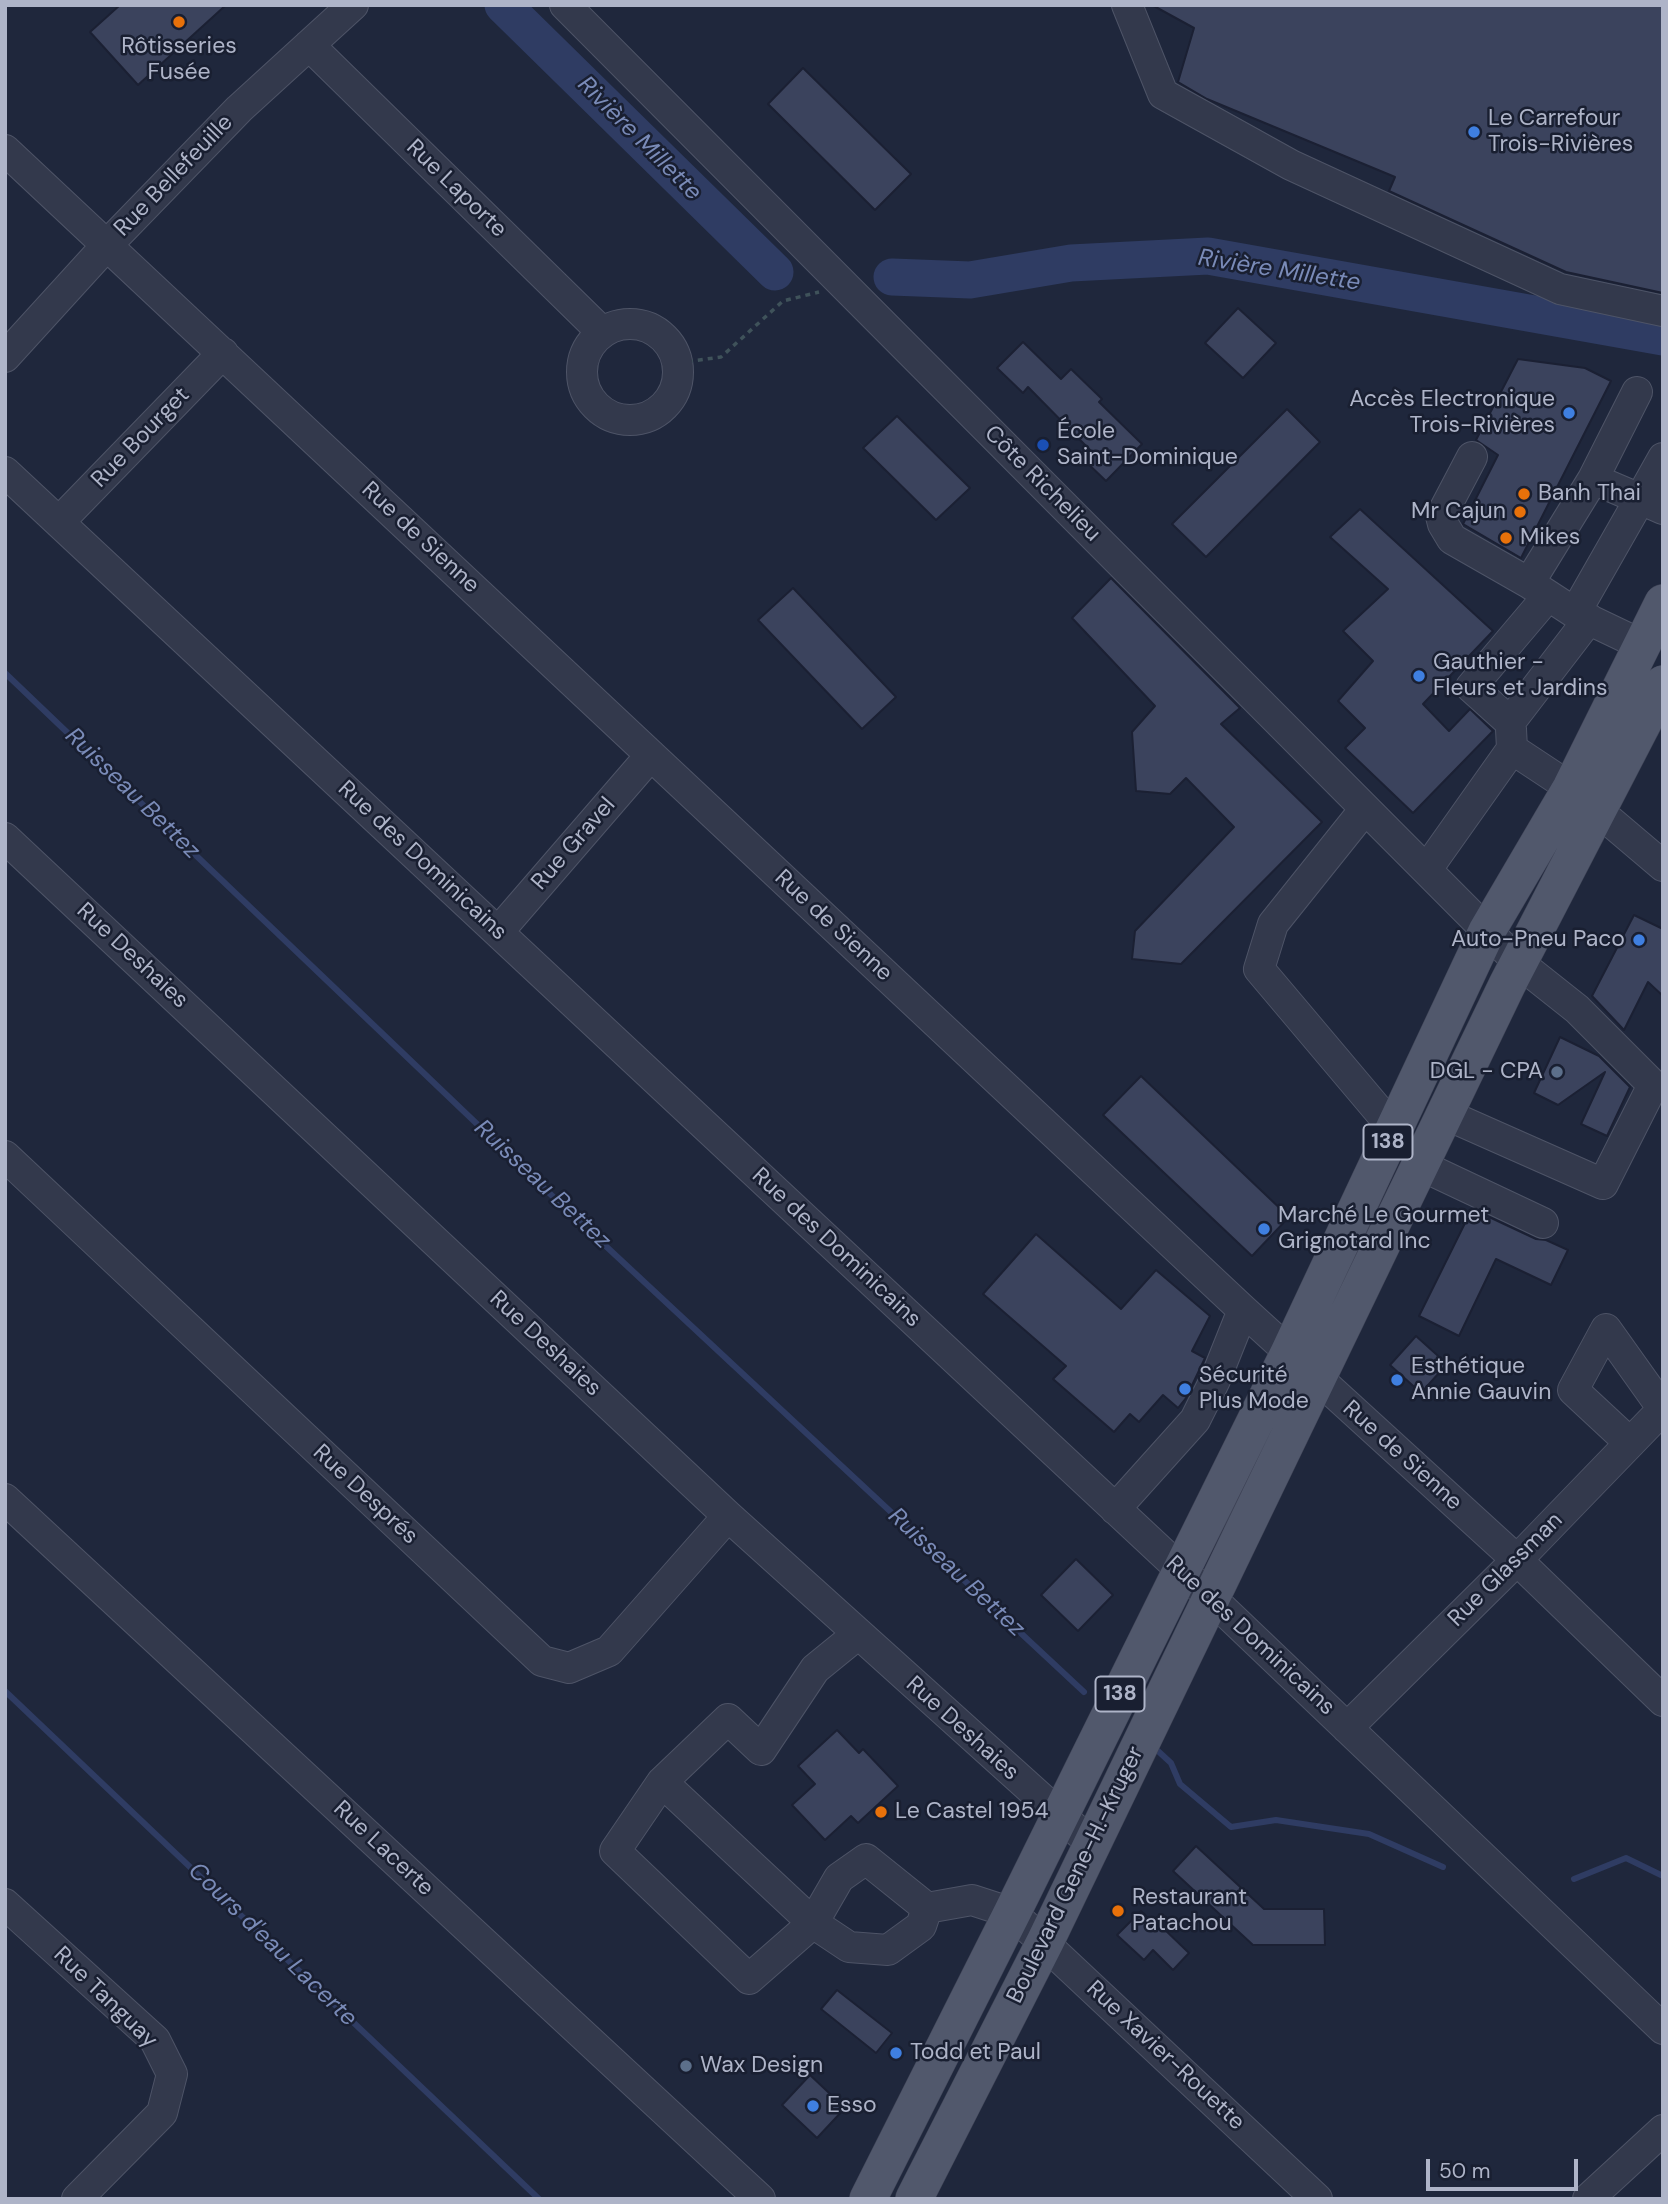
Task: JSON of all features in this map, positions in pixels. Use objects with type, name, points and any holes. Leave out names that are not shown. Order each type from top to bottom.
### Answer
[{"type":"main road","name":"Boulevard Gene-H.-Kruger","points":[[914,2199],[1045,1942],[1519,963],[1642,645],[1663,603]]},
{"type":"main road","name":"Boulevard Gene-H.-Kruger","points":[[868,2199],[1289,1353],[1487,931],[1584,799],[1663,684]]},
{"type":"street","name":"Rue Bellefeuille","points":[[5,357],[107,245],[239,110],[353,5]]},
{"type":"street","name":"Côte Richelieu","points":[[565,5],[1519,963],[1577,1009],[1653,1085],[1603,1184],[1445,1114]]},
{"type":"street","points":[[1127,5],[1163,94],[1291,165],[1560,289],[1663,311]]},
{"type":"street","name":"Rue Laporte","points":[[309,45],[602,332]]},
{"type":"street","name":"Rue de Sienne","points":[[5,150],[1289,1353],[1517,1560],[1663,1701]]},
{"type":"street","points":[[633,323],[649,327],[662,336],[672,348],[678,363],[678,379],[673,394],[663,407],[650,415],[635,419],[619,418],[604,412],[593,402],[585,388],[582,373],[584,357],[591,343],[602,332],[617,325],[633,323]]},
{"type":"street","name":"Rue Bourget","points":[[60,522],[223,354]]},
{"type":"street","points":[[1637,392],[1538,590],[1471,687],[1511,736],[1663,866]]},
{"type":"street","points":[[1472,457],[1441,516],[1452,539],[1582,616],[1642,645]]},
{"type":"street","points":[[1427,869],[1651,504],[1663,458]]},
{"type":"street","name":"Rue des Dominicains","points":[[5,472],[1211,1598],[1663,2029]]},
{"type":"street","points":[[1593,479],[1651,504]]},
{"type":"street","name":"Rue Gravel","points":[[498,932],[651,755]]},
{"type":"street","points":[[1365,808],[1273,924],[1259,969],[1394,1129]]},
{"type":"street","name":"Rue Deshaies","points":[[5,838],[728,1516],[1092,1844]]},
{"type":"street","name":"Rue Després","points":[[5,1156],[542,1661],[569,1668],[609,1651],[728,1516]]},
{"type":"street","points":[[1420,1165],[1542,1223]]},
{"type":"street","points":[[1115,1509],[1195,1420],[1215,1380],[1243,1310]]},
{"type":"street","points":[[1630,1443],[1573,1390],[1606,1329],[1663,1409]]},
{"type":"street","name":"Rue Glassman","points":[[1347,1728],[1517,1560],[1663,1409]]},
{"type":"street","name":"Rue Lacerte","points":[[5,1499],[760,2199]]},
{"type":"street","points":[[858,1634],[815,1669],[761,1750],[728,1719],[662,1782],[615,1851],[749,1979],[813,1923],[839,1878],[866,1859],[927,1908],[972,1900],[1012,1913]]},
{"type":"street","points":[[662,1782],[813,1923],[849,1947],[888,1950],[921,1926],[927,1908]]},
{"type":"street","name":"Rue Tanguay","points":[[5,1904],[155,2040],[172,2074],[162,2113],[77,2199]]},
{"type":"street","name":"Rue Xavier-Rouette","points":[[1012,1913],[1317,2199]]},
{"type":"street","points":[[1588,2199],[1656,2146]]},
{"type":"path","points":[[678,363],[721,356],[783,301],[845,286]]},
{"type":"building","points":[[120,5],[226,5],[138,85],[90,32]]},
{"type":"building","name":"Le Carrefour Trois-Rivières","points":[[1152,5],[1663,5],[1663,293],[1566,272],[1389,191],[1395,177],[1207,99],[1178,82],[1194,28]]},
{"type":"building","points":[[803,68],[911,174],[875,210],[768,104]]},
{"type":"building","points":[[1238,308],[1276,343],[1243,378],[1205,343]]},
{"type":"building","points":[[1023,342],[1061,379],[1071,369],[1102,399],[1099,402],[1142,444],[1106,481],[1082,458],[1090,450],[1028,387],[1023,393],[997,368]]},
{"type":"building","points":[[1518,359],[1585,368],[1611,381],[1521,558],[1463,524],[1498,455],[1476,440]]},
{"type":"building","points":[[1287,409],[1320,442],[1206,557],[1172,524]]},
{"type":"building","points":[[897,416],[970,488],[936,520],[863,448]]},
{"type":"building","points":[[1360,509],[1493,631],[1423,704],[1449,731],[1470,709],[1493,731],[1413,813],[1345,748],[1365,728],[1338,701],[1373,661],[1343,631],[1388,589],[1330,537]]},
{"type":"building","points":[[1111,578],[1240,708],[1221,724],[1322,822],[1181,964],[1132,959],[1135,931],[1234,827],[1186,778],[1170,794],[1136,791],[1132,732],[1155,706],[1072,618]]},
{"type":"building","points":[[793,588],[896,697],[862,729],[758,620]]},
{"type":"building","points":[[1634,915],[1663,929],[1663,996],[1648,982],[1624,1030],[1592,996]]},
{"type":"building","points":[[1560,1037],[1599,1056],[1630,1087],[1607,1136],[1581,1124],[1605,1072],[1558,1105],[1534,1093]]},
{"type":"building","points":[[1141,1076],[1289,1217],[1252,1256],[1103,1115]]},
{"type":"building","points":[[1472,1209],[1536,1239],[1546,1240],[1568,1250],[1551,1285],[1496,1259],[1459,1336],[1419,1316]]},
{"type":"building","points":[[1036,1234],[1121,1309],[1156,1270],[1210,1316],[1192,1351],[1205,1358],[1186,1398],[1178,1408],[1163,1395],[1139,1422],[1130,1414],[1114,1432],[1053,1379],[1066,1366],[983,1294]]},
{"type":"building","points":[[1416,1336],[1447,1364],[1421,1393],[1390,1365]]},
{"type":"building","points":[[1076,1559],[1113,1595],[1078,1631],[1041,1595]]},
{"type":"building","points":[[837,1730],[859,1753],[863,1749],[898,1786],[858,1823],[851,1816],[825,1840],[792,1805],[815,1784],[798,1766]]},
{"type":"building","points":[[1196,1846],[1264,1909],[1324,1909],[1325,1945],[1253,1945],[1173,1871]]},
{"type":"building","points":[[1141,1911],[1189,1953],[1173,1970],[1153,1950],[1144,1960],[1117,1935]]},
{"type":"building","points":[[837,1990],[892,2033],[876,2053],[821,2009]]},
{"type":"building","name":"Esso","points":[[810,2075],[845,2108],[817,2138],[782,2105]]},
{"type":"waterway","name":"Rivière Millette","points":[[503,5],[775,272]]},
{"type":"waterway","name":"Rivière Millette","points":[[892,277],[970,280],[1071,263],[1208,256],[1663,337]]},
{"type":"waterway","name":"Ruisseau Bettez","points":[[5,673],[566,1209],[1084,1692]]},
{"type":"waterway","name":"Cours d'eau Lacerte","points":[[5,1691],[539,2199]]},
{"type":"waterway","name":"Ruisseau Bettez","points":[[1158,1751],[1171,1763],[1180,1784],[1231,1827],[1276,1820],[1369,1834],[1443,1867]]},
{"type":"waterway","name":"Ruisseau Bettez","points":[[1574,1879],[1626,1858],[1663,1876]]},
{"type":"place","name":"Rôtisseries Fusée","points":[[179,22]]},
{"type":"place","name":"Le Carrefour Trois-Rivières","points":[[1474,132]]},
{"type":"place","name":"Accès Electronique Trois-Rivières","points":[[1569,413]]},
{"type":"place","name":"École Saint-Dominique","points":[[1043,445]]},
{"type":"place","name":"Banh Thai","points":[[1524,494]]},
{"type":"place","name":"Mr Cajun","points":[[1520,512]]},
{"type":"place","name":"Mikes","points":[[1506,538]]},
{"type":"place","name":"Gauthier - Fleurs et Jardins","points":[[1419,676]]},
{"type":"place","name":"Auto-Pneu Paco","points":[[1639,940]]},
{"type":"place","name":"DGL - CPA","points":[[1557,1072]]},
{"type":"place","name":"Marché Le Gourmet Grignotard Inc","points":[[1264,1229]]},
{"type":"place","name":"Esthétique Annie Gauvin","points":[[1397,1380]]},
{"type":"place","name":"Sécurité Plus Mode","points":[[1185,1389]]},
{"type":"place","name":"Le Castel 1954","points":[[881,1812]]},
{"type":"place","name":"Restaurant Patachou","points":[[1118,1911]]},
{"type":"place","name":"Todd et Paul","points":[[896,2053]]},
{"type":"place","name":"Wax Design","points":[[686,2066]]},
{"type":"place","name":"Esso","points":[[813,2106]]}]
